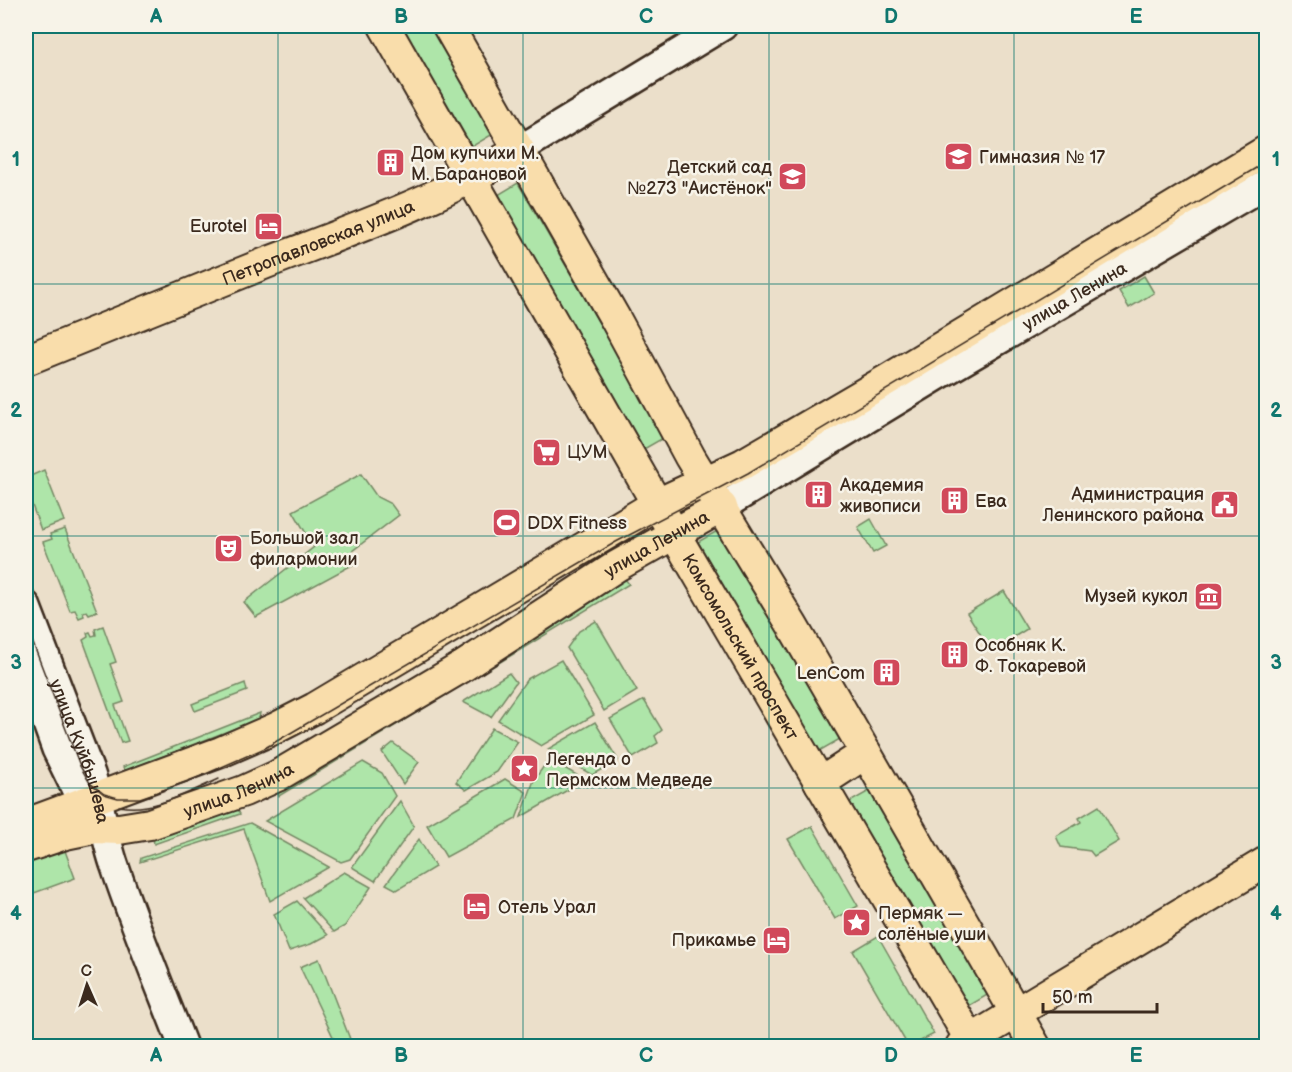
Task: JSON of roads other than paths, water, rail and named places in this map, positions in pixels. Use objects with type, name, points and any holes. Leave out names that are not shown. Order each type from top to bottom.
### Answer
[{"type":"main road","name":"Комсомольский проспект","points":[[384,26],[657,504],[820,783],[968,1045]]},
{"type":"main road","points":[[448,26],[706,482],[866,753],[1035,1047]]},
{"type":"main road","name":"Петропавловская улица","points":[[26,360],[361,227],[471,180],[723,26]]},
{"type":"main road","name":"улица Ленина","points":[[26,824],[99,803],[276,728],[315,708],[657,504],[743,464],[897,375],[1266,151]]},
{"type":"main road","name":"улица Ленина","points":[[99,803],[119,829],[150,824],[244,791],[277,776],[462,667],[617,566],[722,507],[936,376],[1266,184]]},
{"type":"main road","name":"улица Куйбышева","points":[[26,605],[99,803],[115,867],[183,1047]]},
{"type":"main road","name":"улица Куйбышева","points":[[26,665],[56,749],[99,803]]},
{"type":"main road","points":[[820,783],[866,753]]},
{"type":"main road","name":"улица Ленина","points":[[26,847],[65,834],[99,803]]},
{"type":"main road","points":[[968,1045],[1016,1013],[1266,862]]},
{"type":"tram line","points":[[26,625],[80,766],[90,783],[104,794],[118,798],[140,798],[192,780],[265,748],[616,542],[748,473],[1266,162]]},
{"type":"tram line","points":[[119,806],[144,807],[157,804],[219,779]]},
{"type":"place","name":"Гимназия № 17","points":[[958,157]]},
{"type":"place","name":"Дом купчихи М. М. Барановой","points":[[390,163]]},
{"type":"place","name":"Детский сад №273 \"Аистёнок\"","points":[[793,177]]},
{"type":"place","name":"Eurotel","points":[[268,226]]},
{"type":"place","name":"ЦУМ","points":[[546,452]]},
{"type":"place","name":"Академия живописи","points":[[819,495]]},
{"type":"place","name":"Ева","points":[[954,501]]},
{"type":"place","name":"Администрация Ленинского района","points":[[1225,504]]},
{"type":"place","name":"DDX Fitness","points":[[506,523]]},
{"type":"place","name":"Большой зал филармонии","points":[[229,548]]},
{"type":"place","name":"Музей кукол","points":[[1209,596]]},
{"type":"place","name":"Особняк К. Ф. Токаревой","points":[[954,655]]},
{"type":"place","name":"LenCom","points":[[886,673]]},
{"type":"place","name":"Легенда о Пермском Медведе","points":[[525,769]]},
{"type":"place","name":"Отель Урал","points":[[477,907]]},
{"type":"place","name":"Пермяк — солёные уши","points":[[857,923]]},
{"type":"place","name":"Прикамье","points":[[777,940]]}]
